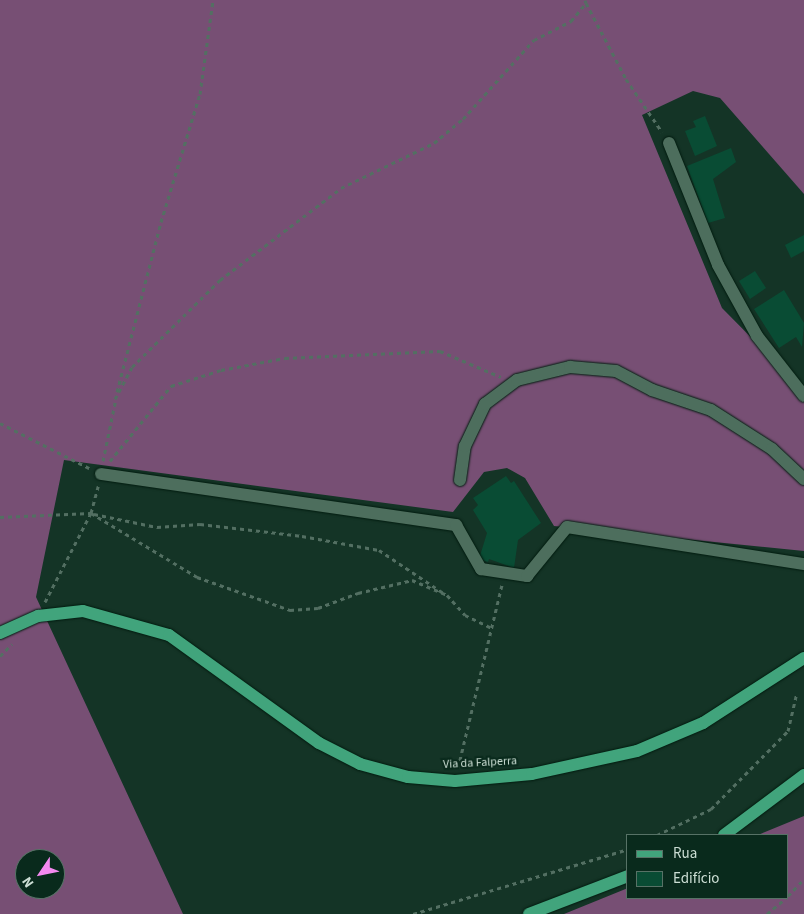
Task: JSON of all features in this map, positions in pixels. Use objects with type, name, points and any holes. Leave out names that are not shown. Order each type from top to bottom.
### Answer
[{"type":"main road","name":"Via da Falperra","points":[[0,633],[38,616],[83,611],[169,635],[319,743],[360,764],[408,777],[455,781],[532,774],[637,751],[703,724],[804,658]]},
{"type":"main road","points":[[725,834],[804,775]]},
{"type":"main road","points":[[529,914],[626,877]]},
{"type":"street","points":[[669,143],[718,265],[757,336],[804,396]]},
{"type":"street","points":[[460,480],[465,446],[486,404],[514,382],[570,367],[616,371],[652,390],[711,410],[772,450],[804,479]]},
{"type":"street","points":[[101,474],[456,524],[481,570],[527,576],[567,527],[804,564]]},
{"type":"path","points":[[38,616],[91,513],[116,399],[161,222],[200,94],[213,0]]},
{"type":"path","points":[[116,399],[132,367],[220,280],[341,188],[434,143],[463,119],[534,40],[571,21],[586,2],[626,79],[669,143]]},
{"type":"path","points":[[101,474],[128,436],[171,386],[221,370],[285,358],[440,351],[514,382]]},
{"type":"path","points":[[0,423],[101,474]]},
{"type":"path","points":[[91,513],[197,577],[290,610],[318,608],[358,593],[412,580],[447,595]]},
{"type":"path","points":[[0,517],[91,513],[157,527],[200,524],[302,536],[379,550],[447,595],[465,614],[492,628]]},
{"type":"path","points":[[455,781],[505,573]]},
{"type":"path","points":[[0,656],[19,636]]},
{"type":"path","points":[[659,834],[711,809],[788,731],[797,693]]},
{"type":"path","points":[[413,914],[626,850]]},
{"type":"path","points":[[789,895],[804,878]]},
{"type":"path","points":[[768,914],[785,899]]},
{"type":"shaded area","points":[[0,0],[804,0],[804,194],[720,98],[693,91],[642,115],[722,308],[804,391],[804,551],[554,526],[525,478],[507,468],[484,472],[453,512],[64,460],[36,597],[183,914],[0,914]]},
{"type":"shaded area","points":[[804,816],[804,914],[564,914],[626,889],[626,899],[789,899],[789,834],[760,834]]},
{"type":"building","points":[[705,116],[717,146],[695,156],[685,131],[696,127],[693,121]]},
{"type":"building","points":[[731,148],[736,162],[713,179],[725,218],[708,223],[687,166]]},
{"type":"building","points":[[804,235],[804,251],[791,258],[785,245]]},
{"type":"building","points":[[755,271],[766,288],[750,299],[739,281]]},
{"type":"building","points":[[784,290],[804,323],[802,347],[796,337],[779,348],[754,309]]},
{"type":"building","points":[[506,476],[511,483],[514,481],[541,523],[518,540],[514,568],[489,559],[488,562],[479,559],[487,533],[473,510],[478,505],[473,498]]}]
